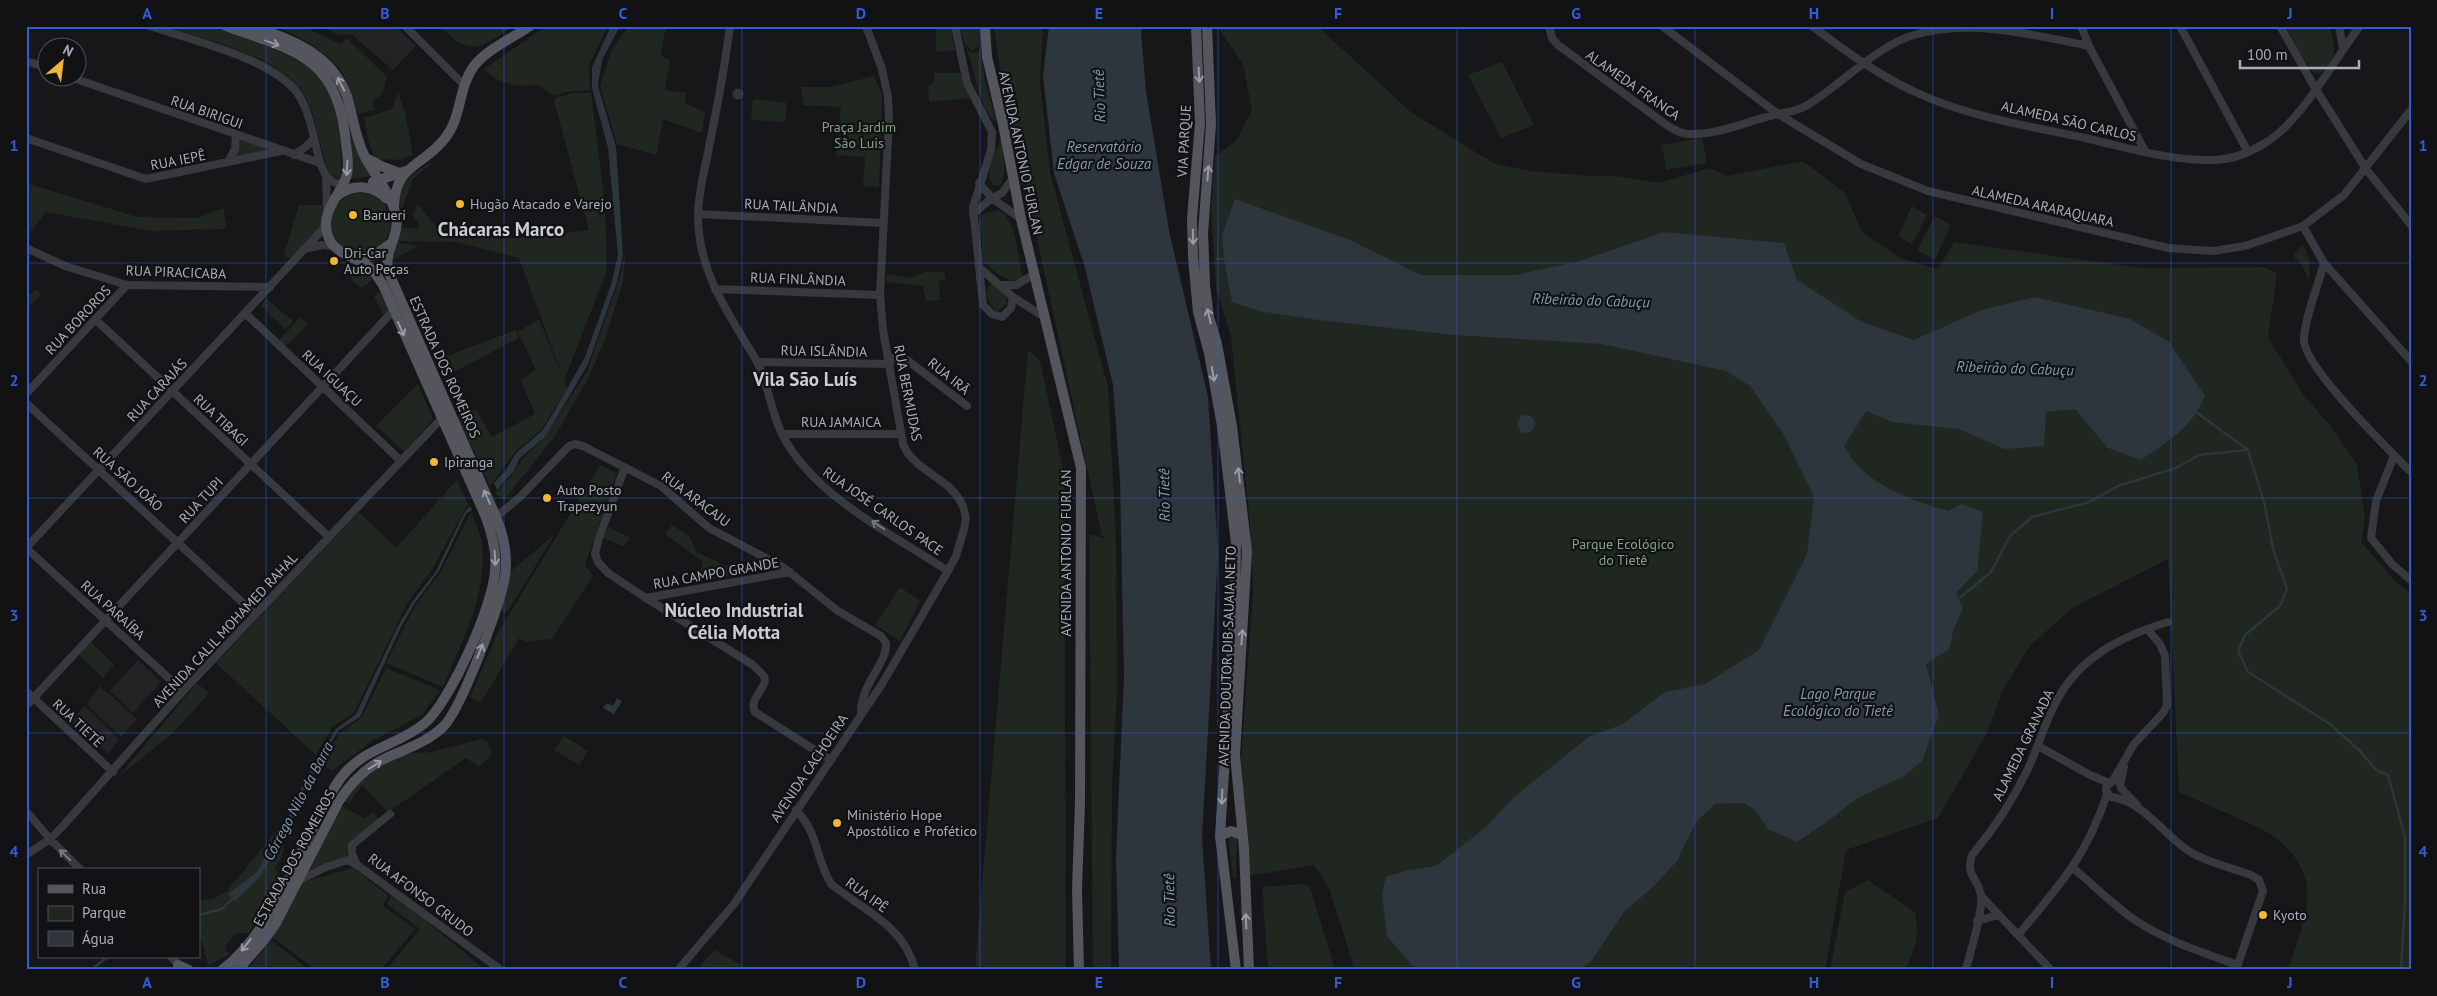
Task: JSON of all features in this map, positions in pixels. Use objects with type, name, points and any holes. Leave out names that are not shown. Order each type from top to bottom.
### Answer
[{"type":"main road","points":[[226,26],[294,52],[314,64],[322,72],[334,91],[342,119],[348,166],[343,185],[326,214],[328,237],[334,246]]},
{"type":"main road","name":"ESTRADA DOS ROMEIROS","points":[[238,970],[269,933],[350,786],[378,763],[430,737],[444,726],[462,697],[501,596],[506,575],[506,553],[496,517],[394,287],[386,263],[396,229],[393,206],[365,157],[347,97],[330,66],[309,49],[253,26]]},
{"type":"main road","points":[[334,201],[344,192],[402,172],[438,148],[447,137],[456,116],[463,84],[475,65],[483,57],[530,26]]},
{"type":"main road","name":"AVENIDA ANTONIO FURLAN","points":[[985,26],[987,57],[1003,124],[1033,275],[1081,468],[1079,970]]},
{"type":"main road","name":"VIA PARQUE","points":[[1193,257],[1192,218],[1200,123],[1196,26]]},
{"type":"main road","name":"VIA PARQUE","points":[[1204,257],[1204,211],[1211,124],[1206,26]]},
{"type":"main road","points":[[365,157],[381,166],[402,172]]},
{"type":"main road","points":[[393,206],[394,192],[402,172]]},
{"type":"main road","points":[[359,187],[379,192],[393,206]]},
{"type":"main road","points":[[353,257],[375,255],[391,242]]},
{"type":"main road","name":"ESTRADA DOS ROMEIROS","points":[[222,970],[241,951],[270,913],[322,811],[345,772],[371,751],[416,729],[426,722],[440,706],[449,691],[484,615],[493,588],[496,570],[492,534],[383,286],[375,273],[334,246]]},
{"type":"main road","name":"AVENIDA DOUTOR DIB SAUAIA NETO","points":[[1193,257],[1198,312],[1209,353],[1227,457],[1236,543],[1235,590],[1220,836],[1236,970]]},
{"type":"main road","name":"AVENIDA DOUTOR DIB SAUAIA NETO","points":[[1204,257],[1206,302],[1217,344],[1232,426],[1246,551],[1235,755],[1242,835],[1249,970]]},
{"type":"main road","points":[[426,722],[430,737]]},
{"type":"main road","points":[[1220,836],[1230,831],[1242,835]]},
{"type":"main road","points":[[1225,883],[1234,890],[1244,885]]},
{"type":"main road","points":[[178,964],[189,970]]},
{"type":"street","points":[[150,26],[260,64],[282,76],[303,103],[320,164],[326,176],[326,214]]},
{"type":"street","points":[[406,26],[463,84]]},
{"type":"street","name":"RUA JOSÉ CARLOS PACE","points":[[730,26],[723,80],[699,198],[698,214],[701,246],[714,289],[757,362],[782,434],[804,468],[819,484],[948,571]]},
{"type":"street","name":"RUA BERMUDAS","points":[[866,26],[879,61],[888,97],[889,120],[880,295],[882,330],[901,434],[908,454],[948,486],[963,506],[966,518],[964,529],[956,556],[948,571]]},
{"type":"street","points":[[954,26],[967,83],[992,132],[991,150],[974,198],[973,214],[983,305],[988,311],[1002,317],[1011,308],[1013,297]]},
{"type":"street","name":"ALAMEDA FRANCA","points":[[1549,26],[1552,38],[1558,45],[1677,131],[1690,134],[1738,126],[1806,106],[1882,50],[1912,36],[1961,27],[1985,28],[2089,46]]},
{"type":"street","name":"ALAMEDA ARARAQUARA","points":[[1662,26],[1778,114],[1861,164],[1928,191],[2168,248],[2213,250],[2245,246],[2303,226],[2344,195],[2411,110]]},
{"type":"street","name":"ALAMEDA SÃO CARLOS","points":[[1812,26],[1865,64],[1909,90],[1956,108],[2192,160],[2234,157],[2266,143],[2280,132],[2360,26]]},
{"type":"street","points":[[2081,26],[2089,46],[2145,151]]},
{"type":"street","points":[[2180,26],[2248,152]]},
{"type":"street","points":[[2280,26],[2315,88],[2366,169],[2411,225]]},
{"type":"street","points":[[2339,26],[2342,48]]},
{"type":"street","points":[[26,61],[38,65]]},
{"type":"street","name":"RUA BIRIGUI","points":[[88,83],[320,164]]},
{"type":"street","points":[[228,162],[235,150],[236,135]]},
{"type":"street","name":"RUA IEPÊ","points":[[26,138],[146,179],[281,151]]},
{"type":"street","points":[[294,155],[308,146],[314,138]]},
{"type":"street","points":[[326,176],[343,185],[359,187]]},
{"type":"street","points":[[973,214],[992,198],[1002,193],[1013,178]]},
{"type":"street","points":[[979,184],[992,198],[1021,219]]},
{"type":"street","name":"RUA TAILÂNDIA","points":[[698,214],[883,223]]},
{"type":"street","name":"RUA CARAJÁS","points":[[26,548],[326,226]]},
{"type":"street","points":[[2303,226],[2324,263],[2411,361]]},
{"type":"street","points":[[304,249],[322,245],[334,246]]},
{"type":"street","name":"RUA PIRACICABA","points":[[27,248],[65,266],[127,286],[270,287]]},
{"type":"street","points":[[2324,263],[2307,324],[2304,338],[2305,347],[2320,374],[2394,456],[2411,472]]},
{"type":"street","points":[[980,268],[1002,285],[1013,297],[1043,316]]},
{"type":"street","points":[[1002,285],[1016,285],[1033,275]]},
{"type":"street","name":"RUA BOROROS","points":[[26,394],[127,286]]},
{"type":"street","name":"RUA FINLÂNDIA","points":[[714,289],[880,295]]},
{"type":"street","name":"RUA TUPI","points":[[26,706],[251,466],[393,310]]},
{"type":"street","name":"RUA IGUAÇU","points":[[246,314],[401,461]]},
{"type":"street","name":"RUA TIBAGI","points":[[96,320],[251,466],[330,537]]},
{"type":"street","name":"RUA ISLÂNDIA","points":[[757,362],[889,360]]},
{"type":"street","name":"RUA IRÃ","points":[[889,360],[907,360],[967,406]]},
{"type":"street","name":"RUA SÃO JOÃO","points":[[26,403],[255,614]]},
{"type":"street","name":"AVENIDA CALIL MOHAMED RAHAL","points":[[26,855],[50,839],[113,772],[183,691],[441,420]]},
{"type":"street","name":"RUA JAMAICA","points":[[782,434],[901,434]]},
{"type":"street","name":"RUA ARACAJU","points":[[496,517],[520,498],[569,446],[575,444],[583,446],[625,467],[671,493],[709,528],[790,572],[820,598],[874,631],[886,642],[885,652],[864,694],[861,712]]},
{"type":"street","points":[[2394,456],[2376,501],[2371,538],[2393,565],[2411,580]]},
{"type":"street","points":[[625,467],[599,538],[595,554],[598,562],[604,570],[744,658],[759,670],[765,680],[754,700],[753,709],[755,712],[829,759]]},
{"type":"street","name":"RUA PARAÍBA","points":[[26,548],[183,691]]},
{"type":"street","name":"AVENIDA CACHOEIRA","points":[[678,970],[734,904],[892,667],[948,571]]},
{"type":"street","name":"RUA CAMPO GRANDE","points":[[646,598],[790,572]]},
{"type":"street","name":"ALAMEDA GRANADA","points":[[2051,970],[1981,896],[1970,872],[1972,856],[2015,793],[2038,746],[2057,699],[2073,678],[2091,659],[2109,645],[2168,622]]},
{"type":"street","points":[[2018,935],[2074,868],[2096,828],[2100,816],[2114,790],[2124,762],[2134,744],[2163,713],[2166,705],[2165,656],[2160,644],[2147,629]]},
{"type":"street","name":"RUA TIETÊ","points":[[26,692],[113,772]]},
{"type":"street","points":[[2038,746],[2090,775],[2140,808],[2179,844],[2193,854],[2251,875],[2262,885],[2261,900],[2237,967],[2176,942],[2139,922],[2121,910],[2074,868]]},
{"type":"street","name":"RUA IPÊ","points":[[796,810],[811,828],[824,872],[831,884],[899,935],[908,946],[915,970]]},
{"type":"street","points":[[26,811],[79,868]]},
{"type":"street","name":"RUA AFONSO CRUDO","points":[[390,814],[352,844],[352,854],[357,865],[501,970]]},
{"type":"street","points":[[298,881],[326,867],[348,860],[357,865]]},
{"type":"street","points":[[1966,970],[1981,896]]},
{"type":"street","points":[[1977,921],[1998,915]]},
{"type":"shaded area","points":[[321,26],[395,26],[416,46],[393,70],[351,34],[340,35]]},
{"type":"shaded area","points":[[138,660],[161,682],[133,713],[110,691]]},
{"type":"shaded area","points":[[100,686],[137,719],[121,737],[86,704]]},
{"type":"shaded area","points":[[85,706],[119,739],[108,754],[71,720]]},
{"type":"green space","points":[[203,25],[226,30],[293,58],[318,76],[327,88],[334,103],[338,120],[341,161],[340,180],[329,173],[307,100],[296,85],[282,72],[244,52],[165,26]]},
{"type":"green space","points":[[274,26],[303,26],[340,44],[347,38],[387,77],[383,93],[372,102],[375,110],[358,114],[351,91],[340,69],[314,46]]},
{"type":"green space","points":[[440,26],[513,26],[484,44],[468,46],[459,43]]},
{"type":"green space","points":[[547,26],[608,26],[589,65],[590,90],[567,92],[554,96],[538,85],[516,86],[496,79],[484,69]]},
{"type":"green space","points":[[629,26],[666,26],[661,56],[670,60],[665,90],[686,93],[685,103],[705,113],[702,133],[663,119],[656,155],[617,144],[600,86],[612,49]]},
{"type":"green space","points":[[936,26],[950,26],[955,50],[936,52]]},
{"type":"green space","points":[[959,26],[978,26],[979,44],[973,51],[965,45]]},
{"type":"green space","points":[[994,26],[1043,26],[1040,83],[1050,173],[1108,387],[1116,542],[1117,692],[1112,784],[1111,970],[1093,970],[1089,534],[1111,540],[1102,536],[1000,70]]},
{"type":"green space","name":"Parque Ecológico do Tietê","points":[[1217,26],[1317,26],[1412,113],[1495,164],[1530,171],[1588,176],[1616,176],[1659,183],[1710,168],[1727,176],[1803,161],[1845,193],[1862,232],[1902,259],[1938,269],[1954,242],[2142,268],[2265,267],[2277,274],[2268,337],[2302,393],[2328,423],[2357,464],[2365,518],[2361,542],[2397,583],[2411,594],[2411,970],[2288,970],[2302,928],[2306,909],[2307,892],[2305,876],[2297,860],[2283,844],[2262,829],[2179,792],[2168,559],[2072,608],[2030,646],[2003,690],[1987,733],[1938,818],[1846,850],[1825,970],[1355,970],[1329,888],[1314,865],[1248,876],[1240,773],[1253,592],[1250,524],[1231,336],[1216,288],[1211,209],[1215,156],[1236,141],[1252,110],[1243,64]]},
{"type":"green space","points":[[2286,26],[2330,26],[2334,47],[2331,63],[2320,73],[2313,72],[2299,53]]},
{"type":"green space","points":[[966,49],[974,53],[980,50],[985,81],[997,123],[990,116],[981,98]]},
{"type":"green space","points":[[1502,62],[1534,125],[1501,138],[1468,75]]},
{"type":"green space","points":[[934,73],[960,73],[970,98],[929,102],[928,86],[934,83]]},
{"type":"green space","name":"Praça Jardim São Luis","points":[[874,76],[882,94],[879,187],[863,186],[865,157],[836,155],[841,107],[804,105],[801,87],[831,87]]},
{"type":"green space","points":[[398,92],[405,112],[413,155],[399,160],[376,159],[370,147],[364,118],[392,109]]},
{"type":"green space","points":[[573,93],[591,93],[605,205],[607,270],[564,381],[519,258],[456,242],[395,241],[402,227],[417,229],[420,225],[412,215],[418,204],[437,228],[503,238],[537,237],[589,230],[554,101],[556,98]]},
{"type":"green space","points":[[753,99],[787,103],[785,122],[751,120]]},
{"type":"green space","points":[[344,109],[358,149],[372,176],[350,179]]},
{"type":"green space","points":[[1002,136],[1004,175],[1000,185],[993,185],[990,167]]},
{"type":"green space","points":[[1702,138],[1707,163],[1666,170],[1662,145]]},
{"type":"green space","points":[[240,140],[270,149],[233,159],[238,150]]},
{"type":"green space","points":[[429,163],[430,165],[413,179],[402,209],[398,202],[401,188],[411,176]]},
{"type":"green space","points":[[26,183],[137,217],[197,218],[224,208],[226,229],[151,231],[46,212],[26,237]]},
{"type":"green space","points":[[361,193],[377,198],[382,202],[386,207],[391,223],[386,239],[382,244],[377,248],[361,253],[345,248],[340,244],[336,239],[331,223],[336,207],[340,202],[345,198]]},
{"type":"green space","points":[[299,205],[322,205],[322,227],[290,259],[284,255]]},
{"type":"green space","points":[[1912,206],[1927,215],[1912,245],[1898,236]]},
{"type":"green space","points":[[999,210],[1010,222],[1013,230],[1018,249],[1021,279],[1011,280],[1005,278],[983,261],[980,219],[983,214]]},
{"type":"green space","points":[[1935,216],[1951,225],[1935,260],[1917,250]]},
{"type":"green space","points":[[397,242],[418,246],[393,260]]},
{"type":"green space","points":[[2303,244],[2310,261],[2309,281],[2302,265],[2293,256]]},
{"type":"green space","points":[[626,248],[623,281],[606,337],[589,377],[555,436],[504,500],[495,493],[511,477],[522,459],[546,436],[587,371],[620,277]]},
{"type":"green space","points":[[353,265],[373,279],[362,288],[351,280]]},
{"type":"green space","points":[[925,272],[944,272],[946,280],[939,280],[940,300],[926,301],[923,286],[886,282],[887,274],[910,278]]},
{"type":"green space","points":[[991,283],[1006,296],[1007,304],[997,311],[991,305],[987,294]]},
{"type":"green space","points":[[36,289],[41,295],[26,309],[26,292],[30,294]]},
{"type":"green space","points":[[380,291],[389,310],[384,316],[374,296]]},
{"type":"green space","points":[[266,298],[293,321],[286,330],[261,306]]},
{"type":"green space","points":[[300,318],[309,324],[285,347],[279,340]]},
{"type":"green space","points":[[539,319],[567,389],[541,430],[515,452],[490,486],[458,418],[460,415],[476,410],[492,437],[535,414],[521,380],[536,370],[518,332]]},
{"type":"green space","points":[[516,330],[519,338],[446,376],[438,359]]},
{"type":"green space","points":[[1028,350],[1040,361],[1064,474],[1066,970],[976,970],[976,955]]},
{"type":"green space","points":[[418,384],[433,419],[405,452],[376,426]]},
{"type":"green space","points":[[600,465],[617,473],[585,565],[593,576],[552,639],[526,642],[519,638],[481,703],[470,697],[496,636]]},
{"type":"green space","points":[[457,480],[468,504],[433,568],[407,604],[354,713],[333,726],[316,755],[216,663],[359,512],[396,548]]},
{"type":"green space","points":[[471,512],[482,544],[483,563],[481,581],[472,618],[443,687],[386,663],[415,606],[441,572]]},
{"type":"green space","points":[[672,525],[689,536],[697,552],[734,570],[736,574],[698,580],[703,562],[665,534]]},
{"type":"green space","points":[[609,527],[630,538],[623,546],[603,538]]},
{"type":"green space","points":[[555,534],[506,614],[500,608],[511,571]]},
{"type":"green space","points":[[900,587],[920,601],[900,641],[875,625]]},
{"type":"green space","points":[[91,642],[114,665],[103,678],[79,655]]},
{"type":"green space","points":[[386,668],[440,690],[422,715],[372,741],[332,771],[322,763],[340,733],[362,717]]},
{"type":"green space","points":[[197,683],[209,693],[173,733],[118,777]]},
{"type":"green space","points":[[564,736],[588,751],[579,765],[554,750]]},
{"type":"green space","points":[[482,739],[487,742],[492,754],[479,767],[466,758],[388,812],[362,785],[349,804],[343,800],[370,770],[407,753],[431,752]]},
{"type":"green space","points":[[342,806],[364,818],[374,812],[379,820],[350,841],[347,857],[325,863],[305,873]]},
{"type":"green space","points":[[278,829],[284,849],[275,869],[280,877],[249,933],[237,933],[225,946],[229,955],[208,965],[200,934],[200,901],[214,898],[227,891]]},
{"type":"green space","points":[[1228,835],[1237,837],[1236,878],[1233,878]]},
{"type":"green space","points":[[353,868],[388,895],[383,906],[415,929],[381,970],[316,970],[272,937],[300,883]]},
{"type":"green space","points":[[1868,880],[1915,912],[1917,935],[1912,954],[1905,970],[1830,970],[1845,892]]},
{"type":"green space","points":[[1302,884],[1310,887],[1335,970],[1268,970],[1262,887]]},
{"type":"green space","points":[[393,893],[485,970],[386,970],[420,929],[387,904]]},
{"type":"green space","points":[[271,940],[309,970],[247,970]]},
{"type":"green space","points":[[715,950],[750,970],[696,970]]},
{"type":"water","points":[[611,26],[620,26],[602,60],[598,86],[616,147],[623,255],[617,282],[588,364],[546,436],[520,458],[513,472],[497,490],[494,483],[506,470],[516,453],[542,431],[585,357],[611,285],[618,255],[608,148],[592,88],[592,67]]},
{"type":"water","name":"Reservatório Edgar de Souza","points":[[1049,26],[1143,26],[1141,33],[1146,91],[1169,231],[1208,397],[1218,552],[1202,837],[1211,970],[1119,970],[1116,857],[1124,676],[1120,480],[1113,385],[1085,268],[1054,173],[1043,76]]},
{"type":"water","points":[[738,88],[744,94],[738,100],[732,94]]},
{"type":"water","name":"Lago Parque Ecológico do Tietê","points":[[1235,199],[1350,240],[1421,275],[1515,275],[1580,261],[1664,232],[1784,243],[1797,280],[1862,322],[1914,340],[1981,310],[2035,297],[2130,319],[2169,342],[2205,396],[2200,407],[2187,425],[2170,440],[2141,460],[2108,448],[2075,409],[2046,412],[2044,446],[2005,449],[1958,429],[1892,422],[1866,411],[1844,446],[1863,471],[1889,489],[1918,501],[1948,511],[1962,504],[1983,512],[1977,571],[1956,593],[1963,609],[1954,628],[1949,649],[1926,664],[1939,715],[1922,761],[1904,776],[1856,799],[1797,842],[1768,829],[1755,810],[1744,803],[1715,804],[1696,822],[1677,861],[1655,885],[1624,912],[1590,963],[1575,970],[1416,970],[1387,936],[1382,894],[1386,877],[1408,870],[1436,866],[1486,827],[1514,797],[1590,736],[1623,724],[1665,692],[1705,684],[1759,650],[1807,554],[1814,497],[1784,435],[1750,386],[1726,371],[1602,344],[1454,335],[1318,320],[1259,311],[1232,302],[1224,259],[1222,235]]},
{"type":"water","points":[[1522,415],[1530,415],[1535,420],[1533,431],[1522,433],[1517,428],[1517,420]]},
{"type":"water","points":[[470,506],[472,510],[466,514],[439,571],[415,603],[401,627],[360,717],[338,731],[309,780],[287,831],[283,828],[306,778],[336,729],[356,714],[398,626],[412,602],[436,571],[464,513]]},
{"type":"water","points":[[617,698],[622,701],[614,714],[603,708],[607,703],[613,706]]},
{"type":"water","points":[[282,832],[286,835],[259,878],[235,901],[228,894],[256,873]]},
{"type":"waterway","name":"Ribeirão do Cabuçu","points":[[1217,259],[1226,259]]},
{"type":"waterway","name":"Ribeirão do Cabuçu","points":[[2196,412],[2248,450],[2265,506],[2273,549],[2287,589],[2280,606],[2245,635],[2238,651],[2248,672],[2330,724],[2361,752],[2376,770],[2388,775],[2405,837],[2405,903],[2401,970]]},
{"type":"waterway","points":[[1956,601],[1991,572],[2010,536],[2032,517],[2089,502],[2118,486],[2176,468],[2199,455],[2246,450]]},
{"type":"waterway","name":"Córrego Nilo da Barra","points":[[200,915],[222,909],[234,897]]},
{"type":"waterway","name":"Córrego Nilo da Barra","points":[[90,970],[107,958]]},
{"type":"place","name":"Hugão Atacado e Varejo","points":[[460,204]]},
{"type":"place","name":"Barueri","points":[[353,215]]},
{"type":"place","name":"Dri-Car Auto Peças","points":[[334,261]]},
{"type":"place","name":"Ipiranga","points":[[434,462]]},
{"type":"place","name":"Auto Posto Trapezyun","points":[[547,498]]},
{"type":"place","name":"Ministério Hope Apostólico e Profético","points":[[837,823]]},
{"type":"place","name":"Kyoto","points":[[2263,915]]},
{"type":"district","name":"Chácaras Marco","points":[[501,229]]},
{"type":"district","name":"Vila São Luís","points":[[805,379]]},
{"type":"district","name":"Núcleo Industrial Célia Motta","points":[[734,621]]},
{"type":"water label","name":"Rio Tietê","points":[[1099,96]]},
{"type":"water label","name":"Rio Tietê","points":[[1164,495]]},
{"type":"water label","name":"Rio Tietê","points":[[1169,900]]}]
